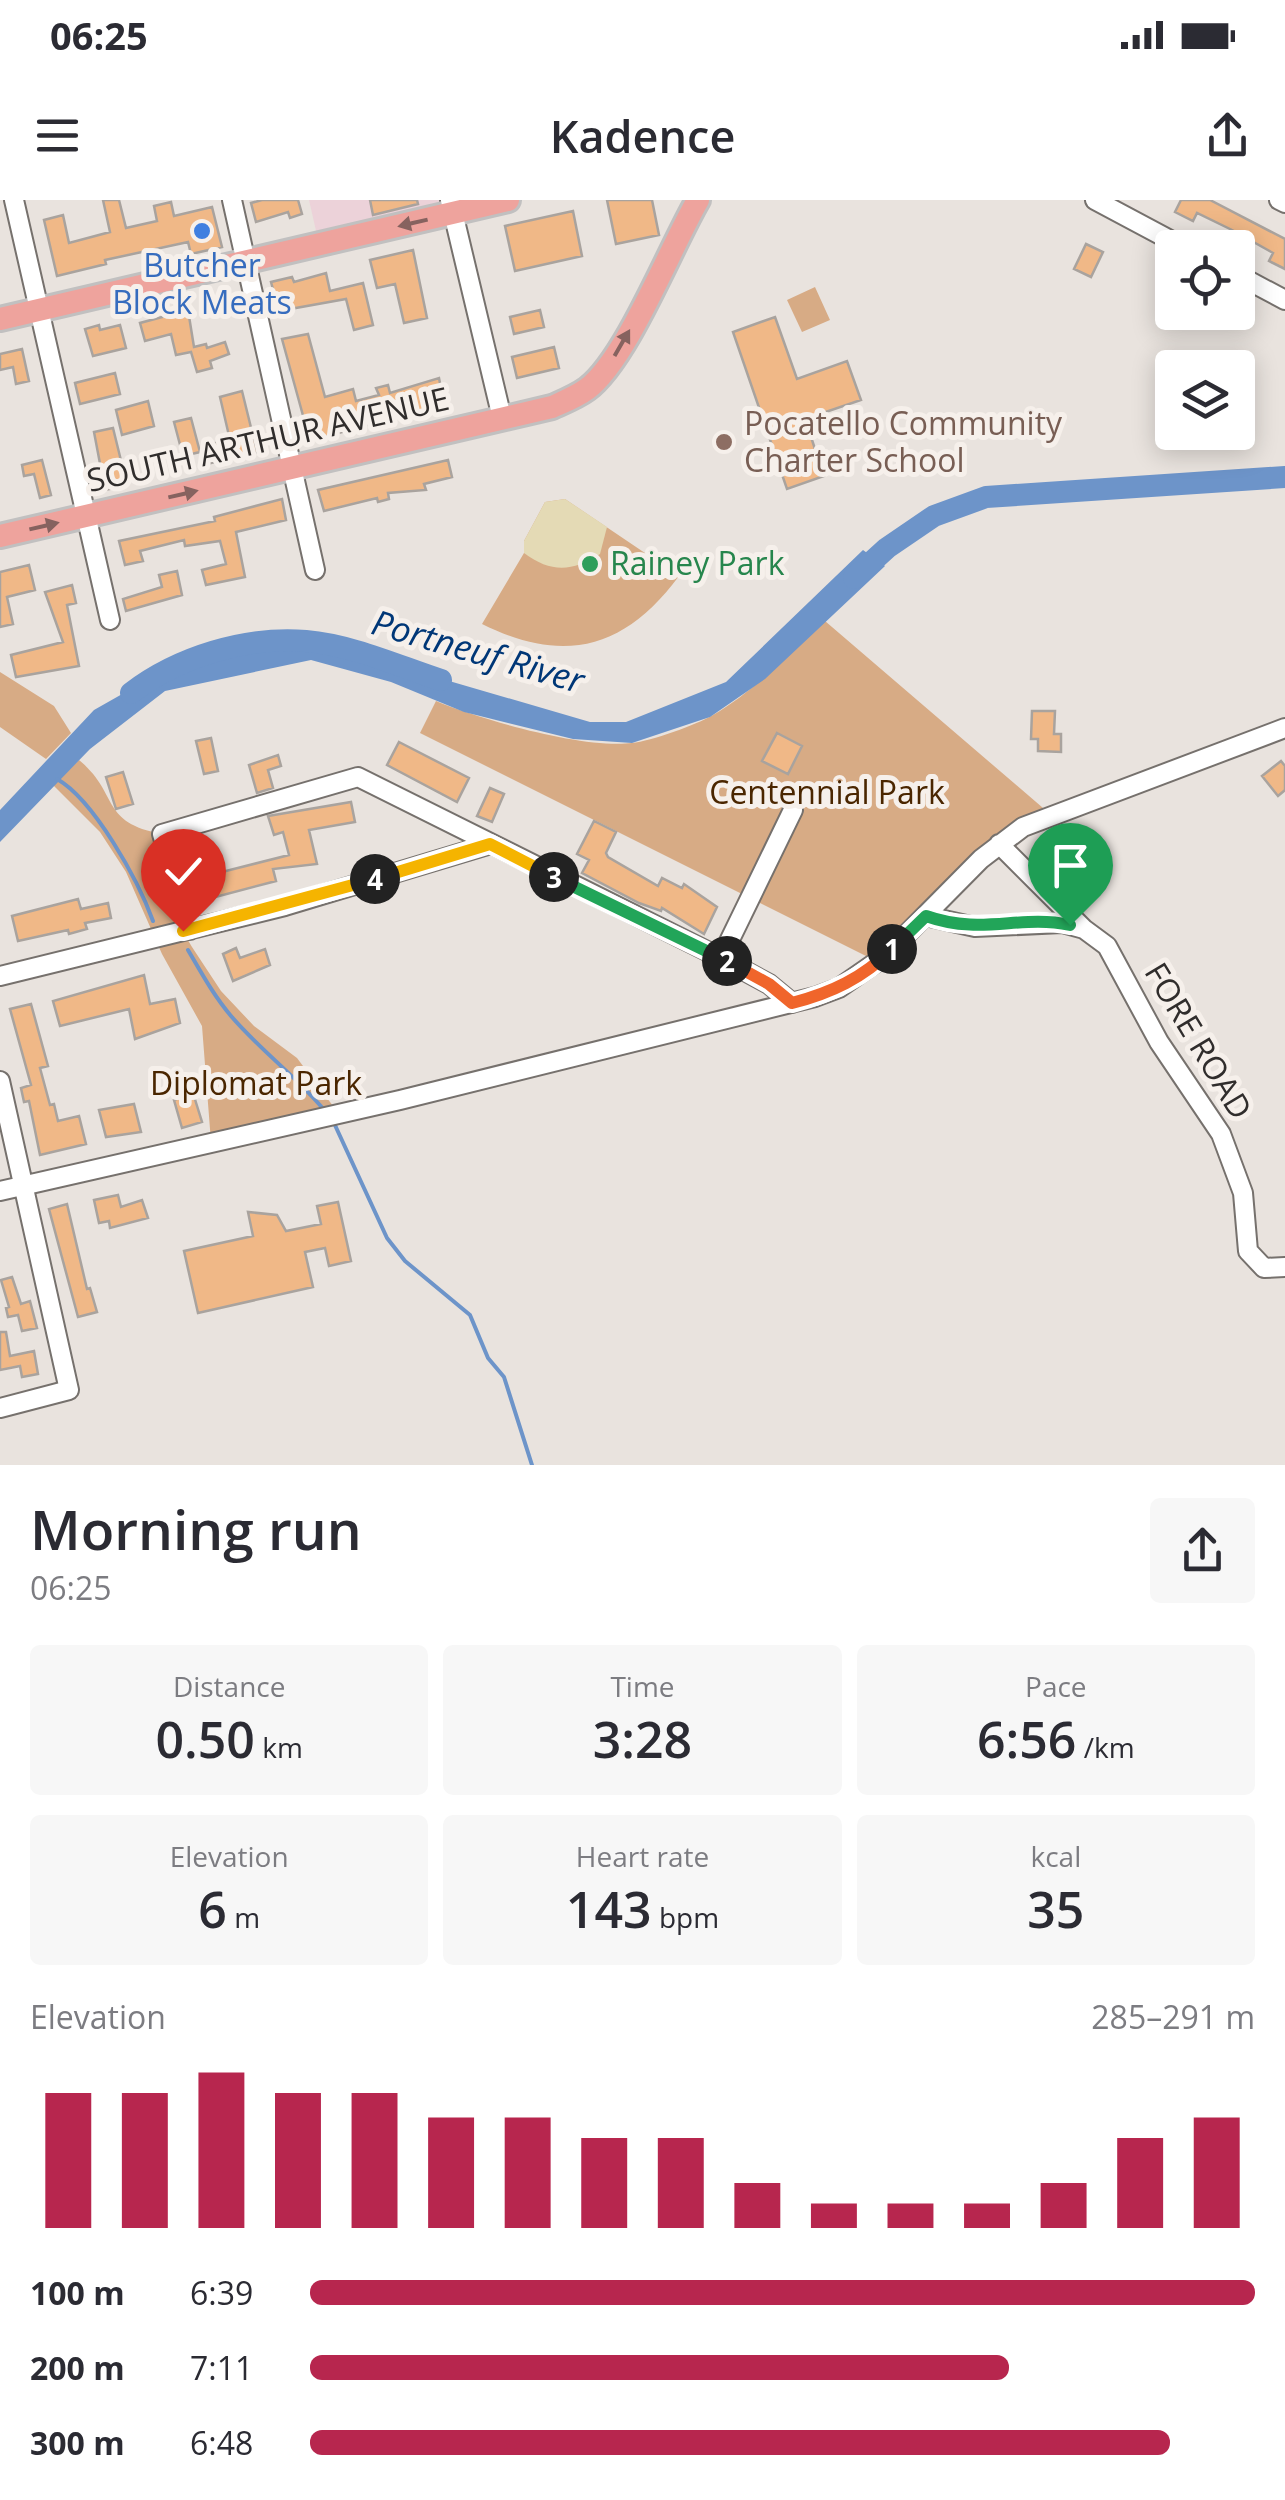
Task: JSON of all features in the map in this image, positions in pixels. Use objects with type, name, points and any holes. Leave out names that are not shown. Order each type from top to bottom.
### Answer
[{"type":"main road","points":[[0,319],[452,207],[508,200]]},
{"type":"main road","name":"SOUTH ARTHUR AVENUE","points":[[0,536],[552,407],[589,388],[605,370],[698,200]]},
{"type":"street","points":[[14,200],[110,620]]},
{"type":"street","points":[[232,200],[315,570]]},
{"type":"street","points":[[1096,200],[1155,232]]},
{"type":"street","points":[[452,207],[502,418]]},
{"type":"street","points":[[1255,284],[1285,300]]},
{"type":"street","points":[[0,1192],[339,1114],[792,1003],[839,988],[864,974],[998,844],[1050,814],[1285,728]]},
{"type":"street","points":[[190,930],[162,834],[358,777],[721,958],[769,984],[792,1003]]},
{"type":"street","points":[[721,958],[793,810]]},
{"type":"street","points":[[0,976],[285,906],[490,844]]},
{"type":"street","name":"FORE ROAD","points":[[998,844],[1084,929],[1107,946],[1159,1042],[1221,1134],[1243,1194],[1248,1251],[1264,1268],[1285,1267]]},
{"type":"street","points":[[926,916],[975,928],[1047,922],[1084,929]]},
{"type":"street","points":[[0,1081],[70,1390],[0,1408]]},
{"type":"shaded area","points":[[309,200],[510,200],[319,244]]},
{"type":"green space","points":[[815,287],[830,320],[802,332],[787,300]]},
{"type":"green space","name":"Rainey Park","points":[[565,499],[679,576],[637,620],[591,643],[540,644],[482,624],[524,553],[524,541],[545,502]]},
{"type":"green space","name":"Centennial Park","points":[[825,621],[1050,814],[1023,827],[878,962],[420,733],[436,701],[506,724],[588,742],[612,744],[650,739],[696,723],[729,705]]},
{"type":"green space","points":[[0,672],[54,706],[71,733],[46,759],[0,727]]},
{"type":"green space","name":"Diplomat Park","points":[[79,760],[92,772],[119,814],[142,829],[162,834],[183,932],[192,947],[221,991],[254,1026],[297,1058],[339,1114],[211,1142],[202,1026],[162,954],[126,872],[100,832],[53,785]]},
{"type":"sand","points":[[565,499],[607,527],[600,554],[562,568],[543,564],[524,553],[524,541],[545,502]]},
{"type":"water","points":[[863,550],[885,566],[765,679],[710,717],[632,743],[573,739],[464,712],[391,682],[311,660],[165,691],[90,749],[0,842],[0,810],[94,710],[154,676],[234,647],[319,643],[590,722],[626,722],[726,682]]},
{"type":"building","points":[[103,200],[119,200],[126,228],[157,221],[154,206],[171,202],[174,216],[212,207],[222,247],[191,254],[188,242],[105,260],[106,264],[57,276],[44,220],[63,215],[69,243],[110,232]]},
{"type":"building","points":[[298,200],[302,214],[290,218],[288,212],[256,222],[251,203]]},
{"type":"building","points":[[370,200],[417,200],[418,204],[373,215]]},
{"type":"building","points":[[607,200],[652,200],[659,235],[616,244]]},
{"type":"building","points":[[1181,200],[1210,200],[1285,239],[1285,269],[1269,261],[1273,253],[1255,243],[1255,230],[1232,230],[1197,213],[1193,221],[1175,212]]},
{"type":"building","points":[[573,211],[582,256],[515,271],[505,226]]},
{"type":"building","points":[[1086,244],[1103,252],[1091,277],[1074,269]]},
{"type":"building","points":[[413,250],[427,318],[404,323],[395,284],[377,288],[370,260]]},
{"type":"building","points":[[326,273],[330,291],[363,283],[373,325],[354,330],[346,299],[279,311],[271,282],[292,277],[294,282]]},
{"type":"building","points":[[188,310],[194,347],[206,344],[207,348],[225,342],[229,354],[210,361],[212,368],[197,372],[191,352],[176,355],[171,334],[145,341],[140,323]]},
{"type":"building","points":[[540,310],[544,327],[514,334],[510,317]]},
{"type":"building","name":"Pocatello Community Charter School","points":[[775,317],[797,379],[847,361],[861,400],[805,419],[824,476],[787,489],[733,332]]},
{"type":"building","points":[[99,325],[100,330],[120,325],[126,348],[93,356],[85,329]]},
{"type":"building","points":[[308,334],[325,397],[353,389],[356,401],[379,395],[376,388],[388,385],[390,393],[439,378],[445,409],[404,419],[403,415],[310,441],[282,339]]},
{"type":"building","points":[[554,347],[559,368],[517,378],[512,357]]},
{"type":"building","points":[[22,349],[29,381],[16,384],[13,367],[0,370],[0,354]]},
{"type":"building","points":[[115,373],[120,394],[80,404],[75,383]]},
{"type":"building","points":[[242,391],[257,452],[211,463],[206,445],[230,440],[220,397]]},
{"type":"building","points":[[148,401],[154,426],[122,435],[116,410]]},
{"type":"building","points":[[191,418],[200,452],[183,456],[174,422]]},
{"type":"building","points":[[113,428],[127,485],[105,490],[94,432]]},
{"type":"building","points":[[42,460],[51,495],[40,498],[34,474],[24,476],[22,465]]},
{"type":"building","points":[[448,460],[452,477],[424,484],[426,490],[388,493],[389,499],[378,502],[377,498],[324,511],[318,490]]},
{"type":"building","points":[[282,499],[286,520],[236,532],[245,577],[206,585],[202,570],[226,564],[220,541],[185,546],[184,540],[140,551],[143,561],[125,565],[119,541],[215,521],[214,517]]},
{"type":"building","points":[[29,565],[35,590],[7,597],[13,624],[0,627],[0,572]]},
{"type":"building","points":[[177,571],[182,595],[126,611],[123,599],[162,587],[159,575]]},
{"type":"building","points":[[72,585],[76,603],[67,605],[79,666],[16,677],[11,655],[63,642],[45,592]]},
{"type":"building","points":[[1032,711],[1055,711],[1054,734],[1061,734],[1061,752],[1038,751],[1038,739],[1031,739]]},
{"type":"building","points":[[777,733],[802,746],[788,774],[762,761]]},
{"type":"building","points":[[211,738],[218,771],[204,774],[196,741]]},
{"type":"building","points":[[399,742],[469,778],[457,802],[387,765]]},
{"type":"building","points":[[278,755],[281,766],[268,770],[273,788],[257,793],[249,765]]},
{"type":"building","points":[[1281,761],[1285,766],[1285,790],[1278,796],[1262,776]]},
{"type":"building","points":[[123,772],[133,804],[116,809],[106,777]]},
{"type":"building","points":[[490,788],[504,794],[492,822],[477,816]]},
{"type":"building","points":[[351,802],[355,822],[309,830],[317,864],[273,869],[276,881],[208,899],[195,857],[217,851],[222,872],[289,855],[283,832],[274,835],[268,816]]},
{"type":"building","points":[[594,821],[616,832],[606,853],[608,857],[658,886],[662,878],[682,888],[684,884],[717,907],[704,934],[662,908],[661,911],[639,903],[582,873],[589,860],[577,854]]},
{"type":"building","points":[[78,899],[81,909],[108,903],[111,918],[85,923],[87,929],[69,934],[68,930],[18,941],[12,916]]},
{"type":"building","points":[[236,948],[240,958],[265,949],[270,965],[233,981],[223,954]]},
{"type":"building","points":[[144,975],[150,1004],[175,999],[180,1023],[135,1039],[129,1009],[60,1026],[53,1001]]},
{"type":"building","points":[[31,1004],[48,1066],[40,1068],[50,1105],[54,1104],[58,1121],[79,1116],[86,1144],[40,1155],[29,1101],[24,1102],[21,1088],[31,1085],[10,1009]]},
{"type":"building","points":[[193,1093],[202,1122],[182,1128],[174,1100]]},
{"type":"building","points":[[134,1104],[141,1132],[106,1137],[99,1110]]},
{"type":"building","points":[[118,1195],[121,1207],[142,1200],[148,1218],[110,1228],[109,1221],[99,1223],[94,1200]]},
{"type":"building","points":[[338,1202],[351,1261],[329,1266],[325,1248],[305,1252],[313,1287],[198,1313],[184,1251],[253,1236],[248,1212],[277,1215],[286,1231],[321,1224],[317,1206]]},
{"type":"building","points":[[67,1204],[87,1289],[90,1288],[97,1312],[78,1317],[49,1209]]},
{"type":"building","points":[[12,1277],[21,1304],[30,1301],[37,1328],[22,1331],[18,1315],[8,1317],[1,1280]]},
{"type":"building","points":[[0,1332],[6,1332],[10,1356],[34,1351],[38,1374],[22,1377],[20,1366],[0,1370]]},
{"type":"waterway","name":"Portneuf River","points":[[854,578],[887,548],[934,516],[986,497],[1285,477]]},
{"type":"waterway","name":"Portneuf River","points":[[131,693],[191,659],[237,646],[283,640],[340,647],[441,680]]},
{"type":"waterway","points":[[57,779],[100,822],[137,884],[153,921]]},
{"type":"waterway","points":[[188,950],[231,1016],[325,1111]]},
{"type":"waterway","points":[[334,1123],[387,1238],[405,1261],[470,1315],[488,1358],[504,1377],[532,1465]]},
{"type":"place","name":"Butcher Block Meats","points":[[202,231]]},
{"type":"place","name":"Pocatello Community Charter School","points":[[724,442]]},
{"type":"place","name":"Rainey Park","points":[[590,564]]},
{"type":"route","points":[[183,931],[285,906],[490,844],[721,958],[769,984],[792,1003],[839,988],[864,974],[926,916],[975,928],[1047,922],[1070,925]]}]
